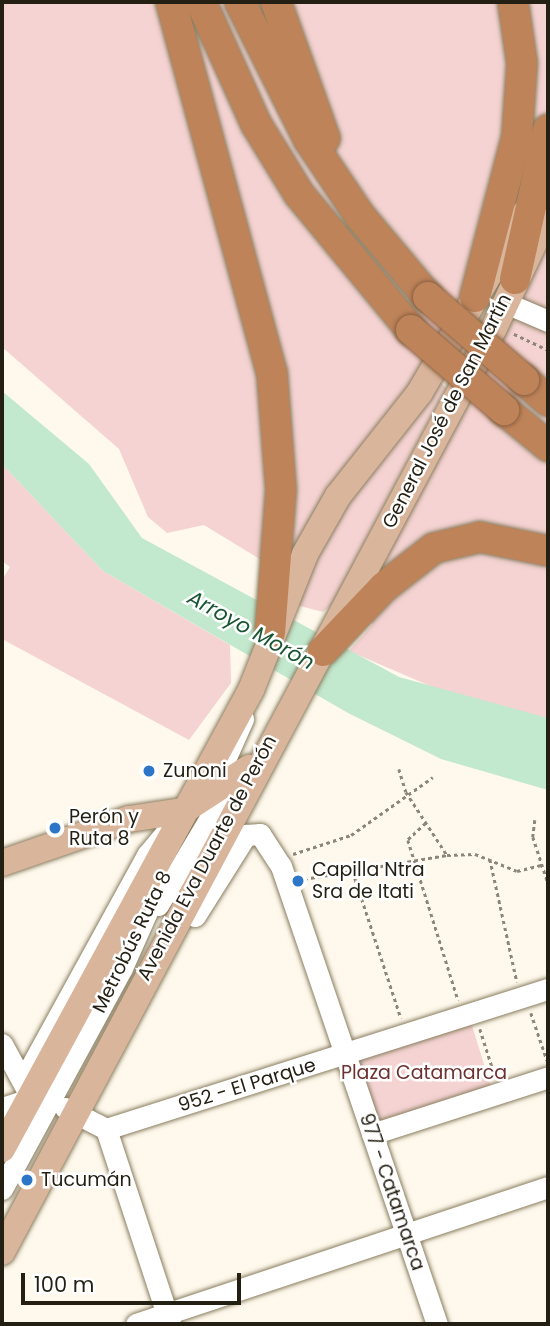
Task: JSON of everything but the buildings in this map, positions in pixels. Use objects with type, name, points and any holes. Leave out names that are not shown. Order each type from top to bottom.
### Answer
[{"type":"highway","points":[[171,2],[272,373],[285,577],[270,633]]},
{"type":"highway","points":[[201,2],[256,124],[299,194],[411,330],[548,446]]},
{"type":"highway","points":[[240,2],[282,93],[338,183],[428,297],[548,401]]},
{"type":"highway","points":[[276,2],[338,183]]},
{"type":"highway","points":[[475,297],[517,138],[522,63],[513,2]]},
{"type":"highway","points":[[510,291],[545,194],[548,130]]},
{"type":"highway","points":[[323,651],[350,612],[411,563],[446,544],[480,537],[548,551]]},
{"type":"main road","name":"General José de San Martín","points":[[285,577],[338,496],[420,392],[475,297],[545,194]]},
{"type":"main road","name":"General José de San Martín","points":[[350,612],[494,328],[510,291]]},
{"type":"main road","name":"Avenida Eva Duarte de Perón","points":[[2,1252],[47,1100],[201,812],[251,690],[270,633]]},
{"type":"main road","name":"Avenida Eva Duarte de Perón","points":[[2,1149],[47,1100],[146,955],[323,651]]},
{"type":"main road","points":[[146,955],[164,912],[192,859],[201,812],[260,757]]},
{"type":"main road","points":[[2,863],[129,819],[201,812]]},
{"type":"street","points":[[510,291],[548,321]]},
{"type":"street","name":"Metrobús Ruta 8","points":[[146,955],[201,812]]},
{"type":"street","name":"977 - Catamarca","points":[[253,830],[285,875],[438,1324]]},
{"type":"street","name":"Avenida Eva Duarte de Perón","points":[[47,1100],[100,1081],[228,859],[253,830]]},
{"type":"street","name":"952 - El Parque","points":[[106,1129],[548,989]]},
{"type":"street","points":[[2,1044],[10,1066],[47,1100],[106,1129],[168,1319]]},
{"type":"street","points":[[372,1135],[548,1077]]},
{"type":"street","points":[[2,1108],[47,1100]]},
{"type":"street","points":[[2,1189],[47,1100]]},
{"type":"street","points":[[2,1208],[47,1100]]},
{"type":"street","points":[[136,1324],[168,1319],[548,1187]]},
{"type":"path","points":[[494,328],[548,350]]},
{"type":"path","points":[[399,769],[406,792],[447,855]]},
{"type":"path","points":[[433,777],[406,792],[351,835],[292,854],[285,875],[354,872],[447,855],[490,858],[517,871],[541,865]]},
{"type":"path","points":[[535,820],[541,865],[548,883]]},
{"type":"path","points":[[426,823],[408,840],[500,1093]]},
{"type":"path","points":[[490,858],[522,998],[548,1065]]},
{"type":"path","points":[[354,872],[407,1034]]},
{"type":"green space","points":[[2,2],[548,2],[548,178],[294,580],[204,525],[167,533],[148,517],[119,449],[2,347]]},
{"type":"green space","points":[[548,213],[548,718],[451,695],[349,651],[373,624],[355,617]]},
{"type":"green space","points":[[438,380],[446,388],[331,606],[323,612],[300,606],[296,601],[339,511]]},
{"type":"green space","points":[[2,464],[103,571],[230,645],[231,683],[189,740],[2,639],[2,580],[10,567],[2,561]]},
{"type":"green space","name":"Plaza Catamarca","points":[[471,1022],[491,1089],[377,1124],[356,1057]]},
{"type":"water","name":"Arroyo Morón","points":[[2,391],[89,464],[142,538],[399,677],[548,718],[548,790],[441,759],[348,713],[103,571],[2,464]]},
{"type":"place","name":"Zunoni","points":[[149,771]]},
{"type":"place","name":"Perón y Ruta 8","points":[[55,828]]},
{"type":"place","name":"Capilla Ntra Sra de Itati","points":[[298,881]]},
{"type":"place","name":"Tucumán","points":[[27,1180]]}]
